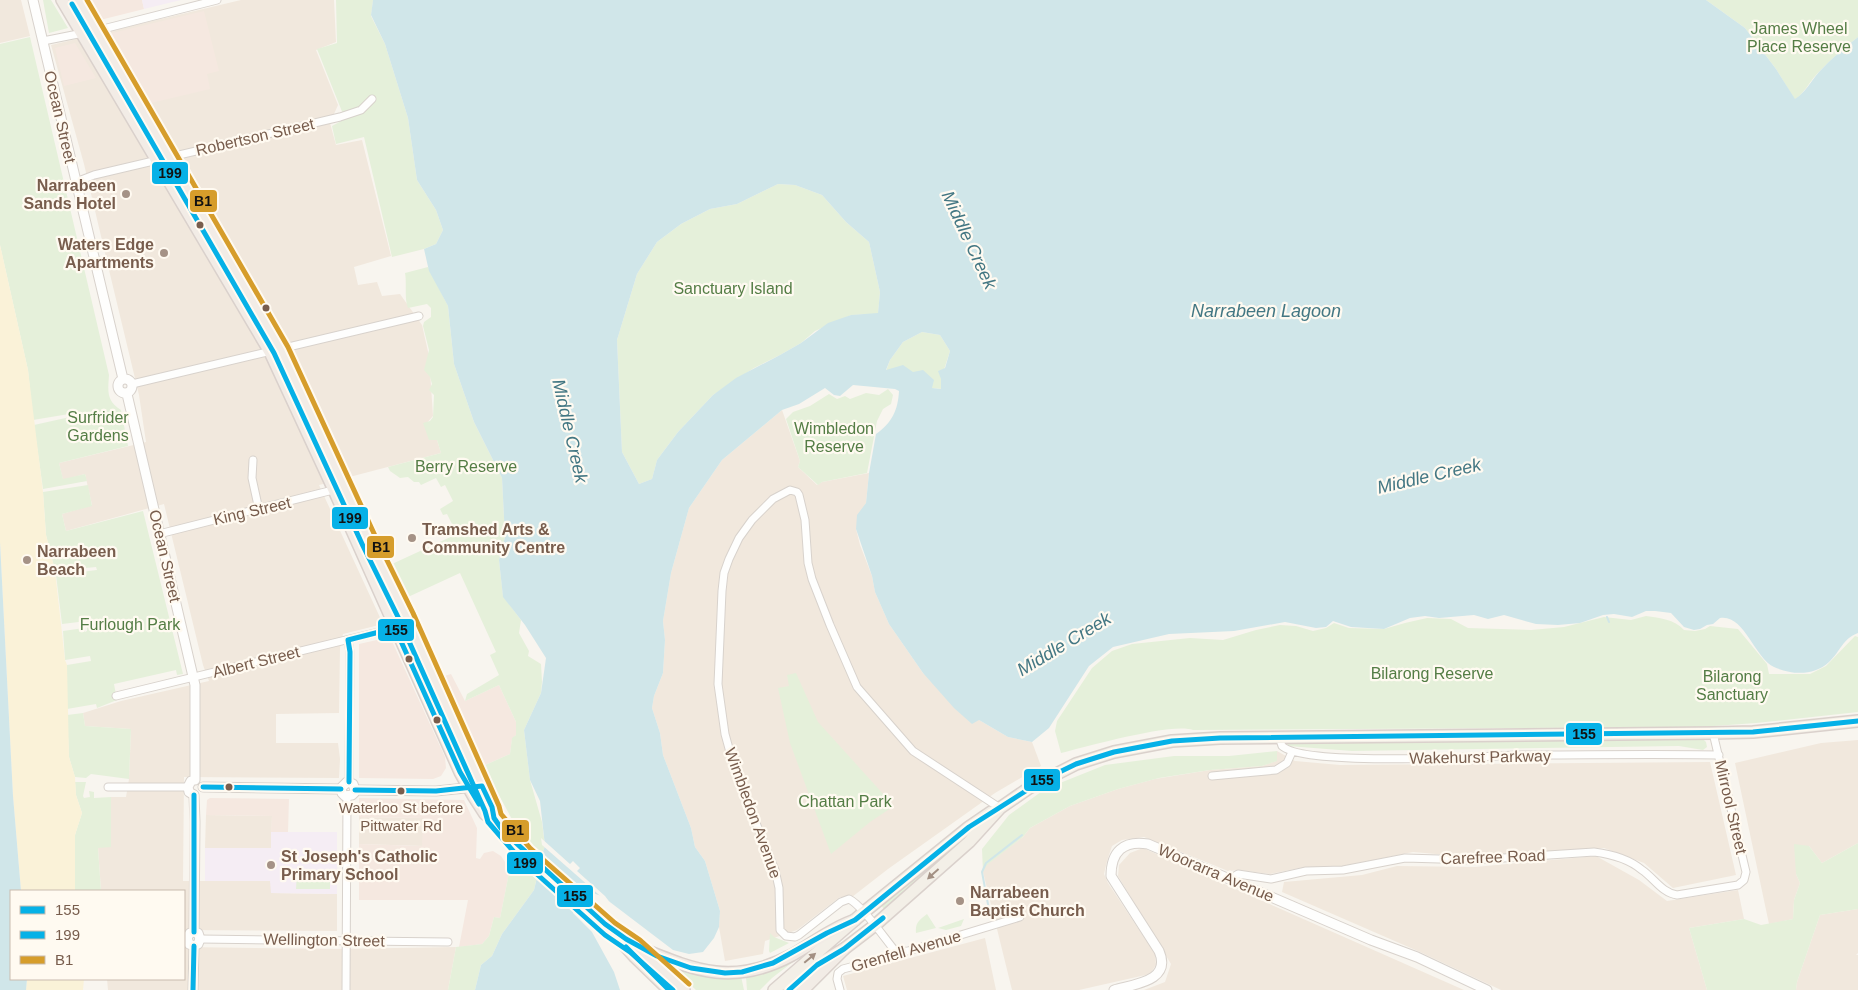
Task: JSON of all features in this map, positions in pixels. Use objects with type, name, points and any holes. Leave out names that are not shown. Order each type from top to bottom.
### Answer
[{"type":"highway","points":[[62,0],[157,160],[276,351]]},
{"type":"highway","points":[[78,0],[276,351],[339,489],[396,628],[469,788],[485,814],[494,818],[517,845],[610,929],[660,985],[668,990]]},
{"type":"highway","points":[[339,489],[370,543],[406,616],[492,808],[494,818]]},
{"type":"highway","points":[[635,946],[691,968],[720,973],[743,972],[762,968],[789,957],[840,925],[859,916]]},
{"type":"highway","points":[[610,929],[635,946],[684,990]]},
{"type":"highway","points":[[802,990],[844,949]]},
{"type":"main road","name":"Wakehurst Parkway","points":[[774,990],[859,916],[958,835],[986,815],[1000,808],[1029,788],[1061,771],[1114,752],[1192,739],[1713,734],[1858,721]]},
{"type":"main road","name":"Wakehurst Parkway","points":[[790,990],[817,965],[844,949],[874,926],[969,842],[1000,808]]},
{"type":"main road","points":[[958,835],[969,842]]},
{"type":"street","name":"Ocean Street","points":[[33,0],[123,379],[119,382],[118,389],[127,394],[194,678],[196,700],[195,780]]},
{"type":"street","points":[[42,41],[217,0]]},
{"type":"street","name":"Robertson Street","points":[[76,182],[94,175],[340,117],[361,110],[372,99]]},
{"type":"street","points":[[132,384],[419,316]]},
{"type":"street","points":[[123,379],[129,380],[132,384],[132,390],[127,394]]},
{"type":"street","points":[[254,460],[252,478],[259,510]]},
{"type":"street","name":"King Street","points":[[159,534],[339,489]]},
{"type":"street","name":"Wimbledon Avenue","points":[[896,952],[874,926],[859,916],[853,900],[845,899],[799,935],[789,936],[782,933],[778,926],[780,894],[775,870],[736,774],[725,734],[718,684],[724,573],[739,538],[752,520],[773,499],[790,490],[798,492],[805,520],[808,563],[812,579],[857,687],[913,751],[1000,808]]},
{"type":"street","name":"Albert Street","points":[[116,696],[396,628]]},
{"type":"street","points":[[346,990],[352,790],[350,652],[348,640]]},
{"type":"street","name":"Mirrool Street","points":[[1713,734],[1746,872],[1744,880]]},
{"type":"street","points":[[1212,776],[1276,770],[1287,763],[1292,752],[1282,746],[1279,737]]},
{"type":"street","name":"Wakehurst Parkway","points":[[1292,752],[1314,756],[1382,759],[1530,755],[1719,755]]},
{"type":"street","points":[[193,990],[196,939],[191,791],[189,783],[195,780],[202,783],[203,787]]},
{"type":"street","points":[[203,787],[339,789],[342,794],[352,790],[436,791],[482,786]]},
{"type":"street","points":[[108,787],[191,791],[200,794],[203,787]]},
{"type":"street","name":"Woorarra Avenue","points":[[1114,990],[1155,978],[1160,972],[1162,965],[1159,951],[1110,876],[1111,865],[1119,849],[1137,842],[1148,844],[1371,940],[1417,957],[1487,990]]},
{"type":"street","name":"Carefree Road","points":[[1230,879],[1238,874],[1271,879],[1306,871],[1343,870],[1405,858],[1473,860],[1594,852],[1610,854],[1642,869],[1668,894],[1677,895],[1738,885],[1744,880]]},
{"type":"street","name":"Grenfell Avenue","points":[[840,990],[837,979],[838,973],[843,969],[1020,917]]},
{"type":"street","points":[[185,938],[188,934],[196,939]]},
{"type":"street","name":"Wellington Street","points":[[196,939],[448,942]]},
{"type":"shaded area","points":[[0,0],[21,0],[30,36],[0,43]]},
{"type":"shaded area","points":[[89,0],[142,0],[144,9],[100,20]]},
{"type":"shaded area","points":[[142,0],[181,0],[144,9]]},
{"type":"shaded area","points":[[241,0],[334,0],[336,42],[316,50],[338,105],[330,123],[336,145],[362,140],[391,256],[354,267],[358,285],[377,282],[382,296],[400,294],[422,325],[429,356],[433,416],[426,424],[437,440],[441,453],[319,485],[383,624],[343,634],[340,648],[339,713],[276,714],[276,743],[338,743],[340,759],[339,778],[184,777],[183,881],[271,881],[271,893],[337,894],[337,931],[185,930],[185,890],[101,890],[98,847],[111,847],[111,797],[126,797],[129,779],[131,729],[85,726],[83,713],[121,701],[209,681],[203,665],[164,504],[66,531],[62,514],[92,505],[85,474],[63,480],[59,463],[146,442],[139,395],[84,164],[51,45]]},
{"type":"shaded area","points":[[204,11],[219,71],[207,74],[210,89],[151,103],[108,34]]},
{"type":"shaded area","points":[[75,43],[96,78],[64,86],[55,48]]},
{"type":"shaded area","points":[[782,410],[800,461],[798,467],[817,485],[822,482],[869,473],[866,503],[856,529],[860,545],[872,576],[875,592],[889,624],[923,673],[979,720],[1008,737],[1032,742],[1041,766],[995,793],[852,897],[840,897],[797,930],[765,941],[763,954],[725,961],[719,927],[720,911],[705,861],[695,847],[691,828],[663,755],[660,733],[652,708],[654,696],[663,673],[665,640],[663,621],[671,573],[689,508],[722,460]]},
{"type":"shaded area","points":[[390,637],[445,757],[446,768],[441,776],[433,779],[359,778],[359,644]]},
{"type":"shaded area","points":[[451,674],[465,701],[499,685],[516,722],[516,735],[512,739],[510,754],[483,766],[441,677]]},
{"type":"shaded area","points":[[1858,740],[1858,843],[1822,863],[1809,846],[1796,874],[1800,883],[1794,900],[1793,919],[1769,924],[1735,763],[1821,743]]},
{"type":"shaded area","points":[[1277,751],[1295,761],[1340,765],[1710,762],[1736,875],[1673,888],[1644,863],[1604,848],[1471,857],[1413,852],[1339,867],[1304,867],[1270,874],[1239,870],[1228,871],[1144,837],[1122,840],[1112,846],[1104,874],[1155,954],[1156,965],[1150,974],[1079,990],[1012,990],[983,872],[986,865],[1023,837],[1030,828],[1070,806],[1118,789],[1155,779],[1210,770],[1262,766],[1276,761]]},
{"type":"shaded area","points":[[210,798],[289,799],[288,832],[271,832],[272,816],[206,815],[207,800]]},
{"type":"shaded area","points":[[359,798],[464,800],[477,828],[476,858],[480,859],[484,853],[493,851],[501,856],[505,862],[511,863],[500,918],[494,917],[489,936],[482,944],[459,947],[468,900],[359,900],[359,844],[422,846],[423,818],[359,817]]},
{"type":"shaded area","points":[[206,815],[272,816],[271,848],[205,848]]},
{"type":"shaded area","points":[[359,817],[423,818],[423,846],[359,844]]},
{"type":"shaded area","name":"St Joseph's Catholic Primary School","points":[[271,832],[337,832],[337,894],[271,893],[270,881],[205,881],[205,848],[271,848]]},
{"type":"shaded area","points":[[1143,848],[1464,990],[1144,990],[1165,982],[1171,964],[1118,876],[1119,865],[1130,853]]},
{"type":"shaded area","points":[[1596,856],[1639,880],[1667,901],[1738,890],[1744,919],[1689,928],[1707,990],[1501,990],[1420,952],[1282,892],[1284,882],[1362,875],[1397,866],[1475,867]]},
{"type":"shaded area","points":[[1858,909],[1858,953],[1856,955],[1858,955],[1858,990],[1796,990],[1820,915]]},
{"type":"shaded area","points":[[985,938],[996,990],[847,990],[843,976]]},
{"type":"shaded area","points":[[185,947],[336,949],[456,947],[448,990],[108,990],[107,980],[185,980]]},
{"type":"green space","points":[[43,0],[51,0],[68,28],[49,33]]},
{"type":"green space","points":[[336,0],[373,0],[371,16],[385,44],[408,118],[417,180],[436,210],[443,230],[436,244],[424,249],[392,257],[364,137],[336,144],[332,126],[345,119],[317,49],[337,43]]},
{"type":"green space","name":"James Wheel Place Reserve","points":[[1706,0],[1858,0],[1858,37],[1836,55],[1813,78],[1795,100],[1776,69],[1745,28]]},
{"type":"green space","name":"Surfrider Gardens","points":[[30,37],[109,375],[109,395],[116,407],[121,410],[128,446],[59,463],[63,479],[85,474],[87,481],[43,489],[34,425],[70,417],[69,414],[33,420],[28,370],[0,245],[0,44]]},
{"type":"green space","name":"Sanctuary Island","points":[[778,184],[795,185],[822,195],[846,222],[869,242],[880,292],[878,314],[851,315],[815,331],[801,343],[754,368],[713,395],[678,432],[657,460],[652,479],[639,484],[622,452],[617,340],[637,274],[657,242],[681,224],[710,209],[737,204]]},
{"type":"green space","name":"Berry Reserve","points":[[428,267],[448,306],[454,364],[474,422],[502,478],[505,537],[499,560],[503,596],[521,620],[519,633],[529,651],[528,656],[541,664],[541,693],[524,730],[530,780],[542,822],[545,846],[543,852],[531,849],[520,834],[483,766],[510,754],[512,738],[516,735],[516,722],[499,685],[465,701],[467,694],[499,675],[490,655],[496,652],[460,573],[408,597],[392,564],[457,534],[447,514],[443,515],[440,509],[453,501],[445,485],[441,487],[436,478],[421,485],[419,482],[414,482],[408,477],[400,478],[390,471],[388,467],[441,453],[437,440],[429,440],[423,423],[430,421],[433,417],[434,395],[429,390],[432,384],[430,377],[424,370],[429,350],[423,326],[424,322],[431,317],[431,308],[427,304],[408,308],[406,300],[405,273]]},
{"type":"green space","points":[[922,332],[940,335],[950,351],[941,379],[942,389],[932,388],[913,372],[886,371],[890,360],[903,342]]},
{"type":"green space","name":"Wimbledon Reserve","points":[[888,389],[893,395],[891,404],[883,409],[877,421],[867,473],[822,482],[818,485],[798,467],[800,461],[786,419],[793,412],[810,406],[829,394],[837,399],[845,396],[850,399],[866,393],[879,395]]},
{"type":"green space","name":"Furlough Park","points":[[88,485],[92,506],[62,514],[66,531],[143,511],[183,674],[177,675],[176,670],[114,684],[117,700],[97,708],[96,704],[67,709],[67,665],[91,661],[90,656],[65,660],[63,631],[84,628],[85,632],[87,631],[87,621],[62,624],[56,575],[97,570],[96,567],[55,571],[46,535],[43,492]]},
{"type":"green space","name":"Bilarong Reserve","points":[[1646,616],[1671,621],[1684,630],[1695,631],[1710,626],[1738,629],[1767,664],[1769,674],[1810,674],[1826,666],[1855,636],[1858,637],[1858,712],[1700,727],[1193,730],[1183,728],[1128,736],[1061,753],[1055,731],[1057,721],[1092,668],[1112,651],[1132,644],[1190,638],[1223,640],[1280,625],[1296,626],[1313,631],[1326,628],[1334,623],[1349,628],[1384,629],[1427,618],[1451,619],[1468,628],[1531,630],[1564,627],[1604,617],[1631,620]]},
{"type":"green space","name":"Chattan Park","points":[[796,673],[818,722],[894,806],[870,822],[831,854],[790,743],[778,688],[789,686],[787,675]]},
{"type":"green space","points":[[83,713],[85,726],[131,729],[129,779],[91,774],[86,778],[75,777],[69,757],[67,715]]},
{"type":"green space","points":[[1703,739],[1707,747],[1703,750],[1679,746],[1352,751],[1288,746],[1287,743]]},
{"type":"green space","points":[[1277,751],[1277,761],[1262,766],[1210,770],[1159,778],[1118,789],[1070,806],[1030,828],[1023,837],[987,865],[983,872],[982,849],[1009,815],[1045,789],[1105,765],[1174,756],[1229,756]]},
{"type":"green space","points":[[75,782],[86,782],[84,798],[90,797],[89,791],[94,792],[94,798],[111,797],[111,847],[98,848],[101,890],[75,890],[75,835],[82,813],[76,795]]},
{"type":"green space","points":[[959,841],[951,851],[884,909],[880,904]]},
{"type":"green space","points":[[1858,843],[1858,909],[1820,915],[1796,990],[1707,990],[1689,928],[1744,919],[1761,925],[1793,919],[1794,900],[1800,883],[1796,874],[1794,844],[1809,846],[1822,863]]},
{"type":"green space","points":[[511,863],[525,868],[537,877],[534,890],[502,934],[492,956],[481,965],[475,990],[448,990],[456,947],[482,944],[489,936],[494,917],[500,918]]},
{"type":"green space","points":[[297,873],[330,873],[330,889],[296,889]]},
{"type":"green space","points":[[927,914],[936,928],[916,933],[918,922]]},
{"type":"green space","points":[[964,919],[961,926],[946,930],[938,928]]},
{"type":"green space","points":[[770,933],[774,937],[789,943],[770,953]]},
{"type":"green space","points":[[802,955],[772,978],[760,990],[747,990],[746,977]]},
{"type":"green space","points":[[672,968],[699,974],[741,976],[744,990],[696,990]]},
{"type":"sand","name":"Narrabeen Beach","points":[[0,245],[28,370],[43,492],[46,535],[55,571],[67,665],[69,757],[75,777],[76,795],[82,813],[75,835],[75,890],[21,890],[13,796],[0,542]]},
{"type":"sand","points":[[27,980],[84,980],[83,990],[26,990]]},
{"type":"water","name":"Narrabeen Lagoon","points":[[373,0],[1706,0],[1745,28],[1776,69],[1795,99],[1828,63],[1858,37],[1858,633],[1848,639],[1823,667],[1803,673],[1781,670],[1767,662],[1742,629],[1728,619],[1720,618],[1713,624],[1694,630],[1684,627],[1671,613],[1655,611],[1646,611],[1632,617],[1614,614],[1603,615],[1580,623],[1558,625],[1536,624],[1504,615],[1488,619],[1474,615],[1439,618],[1425,616],[1410,618],[1384,629],[1351,627],[1333,621],[1326,627],[1316,628],[1285,622],[1234,631],[1169,634],[1113,647],[1089,666],[1049,728],[1032,742],[1008,737],[979,720],[972,724],[954,708],[923,673],[889,624],[875,592],[872,576],[856,529],[857,515],[866,503],[876,434],[893,416],[899,391],[853,385],[840,396],[834,395],[825,388],[799,404],[782,410],[722,460],[689,508],[671,573],[663,621],[665,640],[663,673],[654,696],[652,708],[660,733],[663,755],[691,828],[695,847],[705,861],[720,911],[719,927],[714,938],[703,952],[689,954],[673,950],[602,896],[589,892],[579,901],[573,913],[592,932],[614,972],[620,990],[475,990],[481,965],[492,956],[502,934],[534,890],[545,846],[540,801],[530,780],[524,730],[541,693],[546,658],[525,625],[503,597],[499,560],[505,537],[502,478],[474,422],[454,364],[448,306],[429,271],[424,249],[436,244],[443,230],[436,210],[417,180],[408,118],[385,44],[371,15]],"holes":[[[778,184],[795,185],[822,195],[846,222],[869,242],[880,292],[878,313],[851,315],[828,323],[801,343],[736,378],[713,395],[678,432],[657,460],[652,479],[639,484],[622,452],[617,340],[637,274],[657,242],[681,224],[710,209],[737,204]],[[922,332],[940,335],[950,351],[945,368],[938,371],[941,379],[941,389],[932,388],[934,380],[923,370],[913,372],[903,365],[886,370],[890,360],[903,342]]]},
{"type":"water","points":[[0,542],[13,796],[21,890],[10,890],[10,980],[27,980],[26,990],[0,990]]},
{"type":"pier","points":[[541,838],[570,864],[573,861],[580,868],[577,871],[605,896],[614,908],[542,845]]},
{"type":"pier","points":[[548,859],[588,896],[581,902],[576,911],[535,873]]},
{"type":"waterway","points":[[1607,617],[1609,622]]},
{"type":"waterway","points":[[990,915],[982,872],[986,863],[1022,835]]},
{"type":"transit line","name":"B1","points":[[87,0],[288,347],[377,540],[413,613],[501,814],[530,848],[615,923],[640,940],[689,984]]},
{"type":"transit line","name":"199","points":[[72,4],[274,353],[363,546],[399,619],[485,811],[488,822],[520,859],[605,935],[630,952],[673,990]]},
{"type":"transit line","name":"155","points":[[349,782],[350,652],[348,640],[395,628],[460,772],[479,804]]},
{"type":"transit line","name":"155","points":[[355,790],[436,791],[482,786],[492,807],[494,818],[503,831],[605,924],[626,939],[657,956],[691,968],[725,973],[742,972],[773,963],[855,920],[969,827],[1043,780],[1076,764],[1114,752],[1172,741],[1220,738],[1753,732],[1858,721]]},
{"type":"transit line","name":"155","points":[[203,787],[341,789]]},
{"type":"transit line","name":"155","points":[[194,795],[194,932]]},
{"type":"transit line","name":"155","points":[[789,990],[817,965],[844,949],[883,918]]},
{"type":"transit line","name":"155","points":[[193,990],[194,946]]},
{"type":"transit line","name":"155","points":[[626,947],[669,990]]},
{"type":"place","name":"Narrabeen Sands Hotel","points":[[126,194]]},
{"type":"place","name":"Waters Edge Apartments","points":[[164,253]]},
{"type":"place","name":"Tramshed Arts & Community Centre","points":[[412,538]]},
{"type":"place","name":"Narrabeen Beach","points":[[27,560]]},
{"type":"place","name":"Waterloo St before Pittwater Rd","points":[[401,791]]},
{"type":"place","name":"St Joseph's Catholic Primary School","points":[[271,865]]},
{"type":"place","name":"Narrabeen Baptist Church","points":[[960,901]]},
{"type":"water label","name":"Middle Creek","points":[[969,240]]},
{"type":"water label","name":"Middle Creek","points":[[570,431]]},
{"type":"water label","name":"Middle Creek","points":[[1429,476]]},
{"type":"water label","name":"Middle Creek","points":[[1064,644]]},
{"type":"park label","name":"Bilarong Sanctuary","points":[[1732,685]]}]
